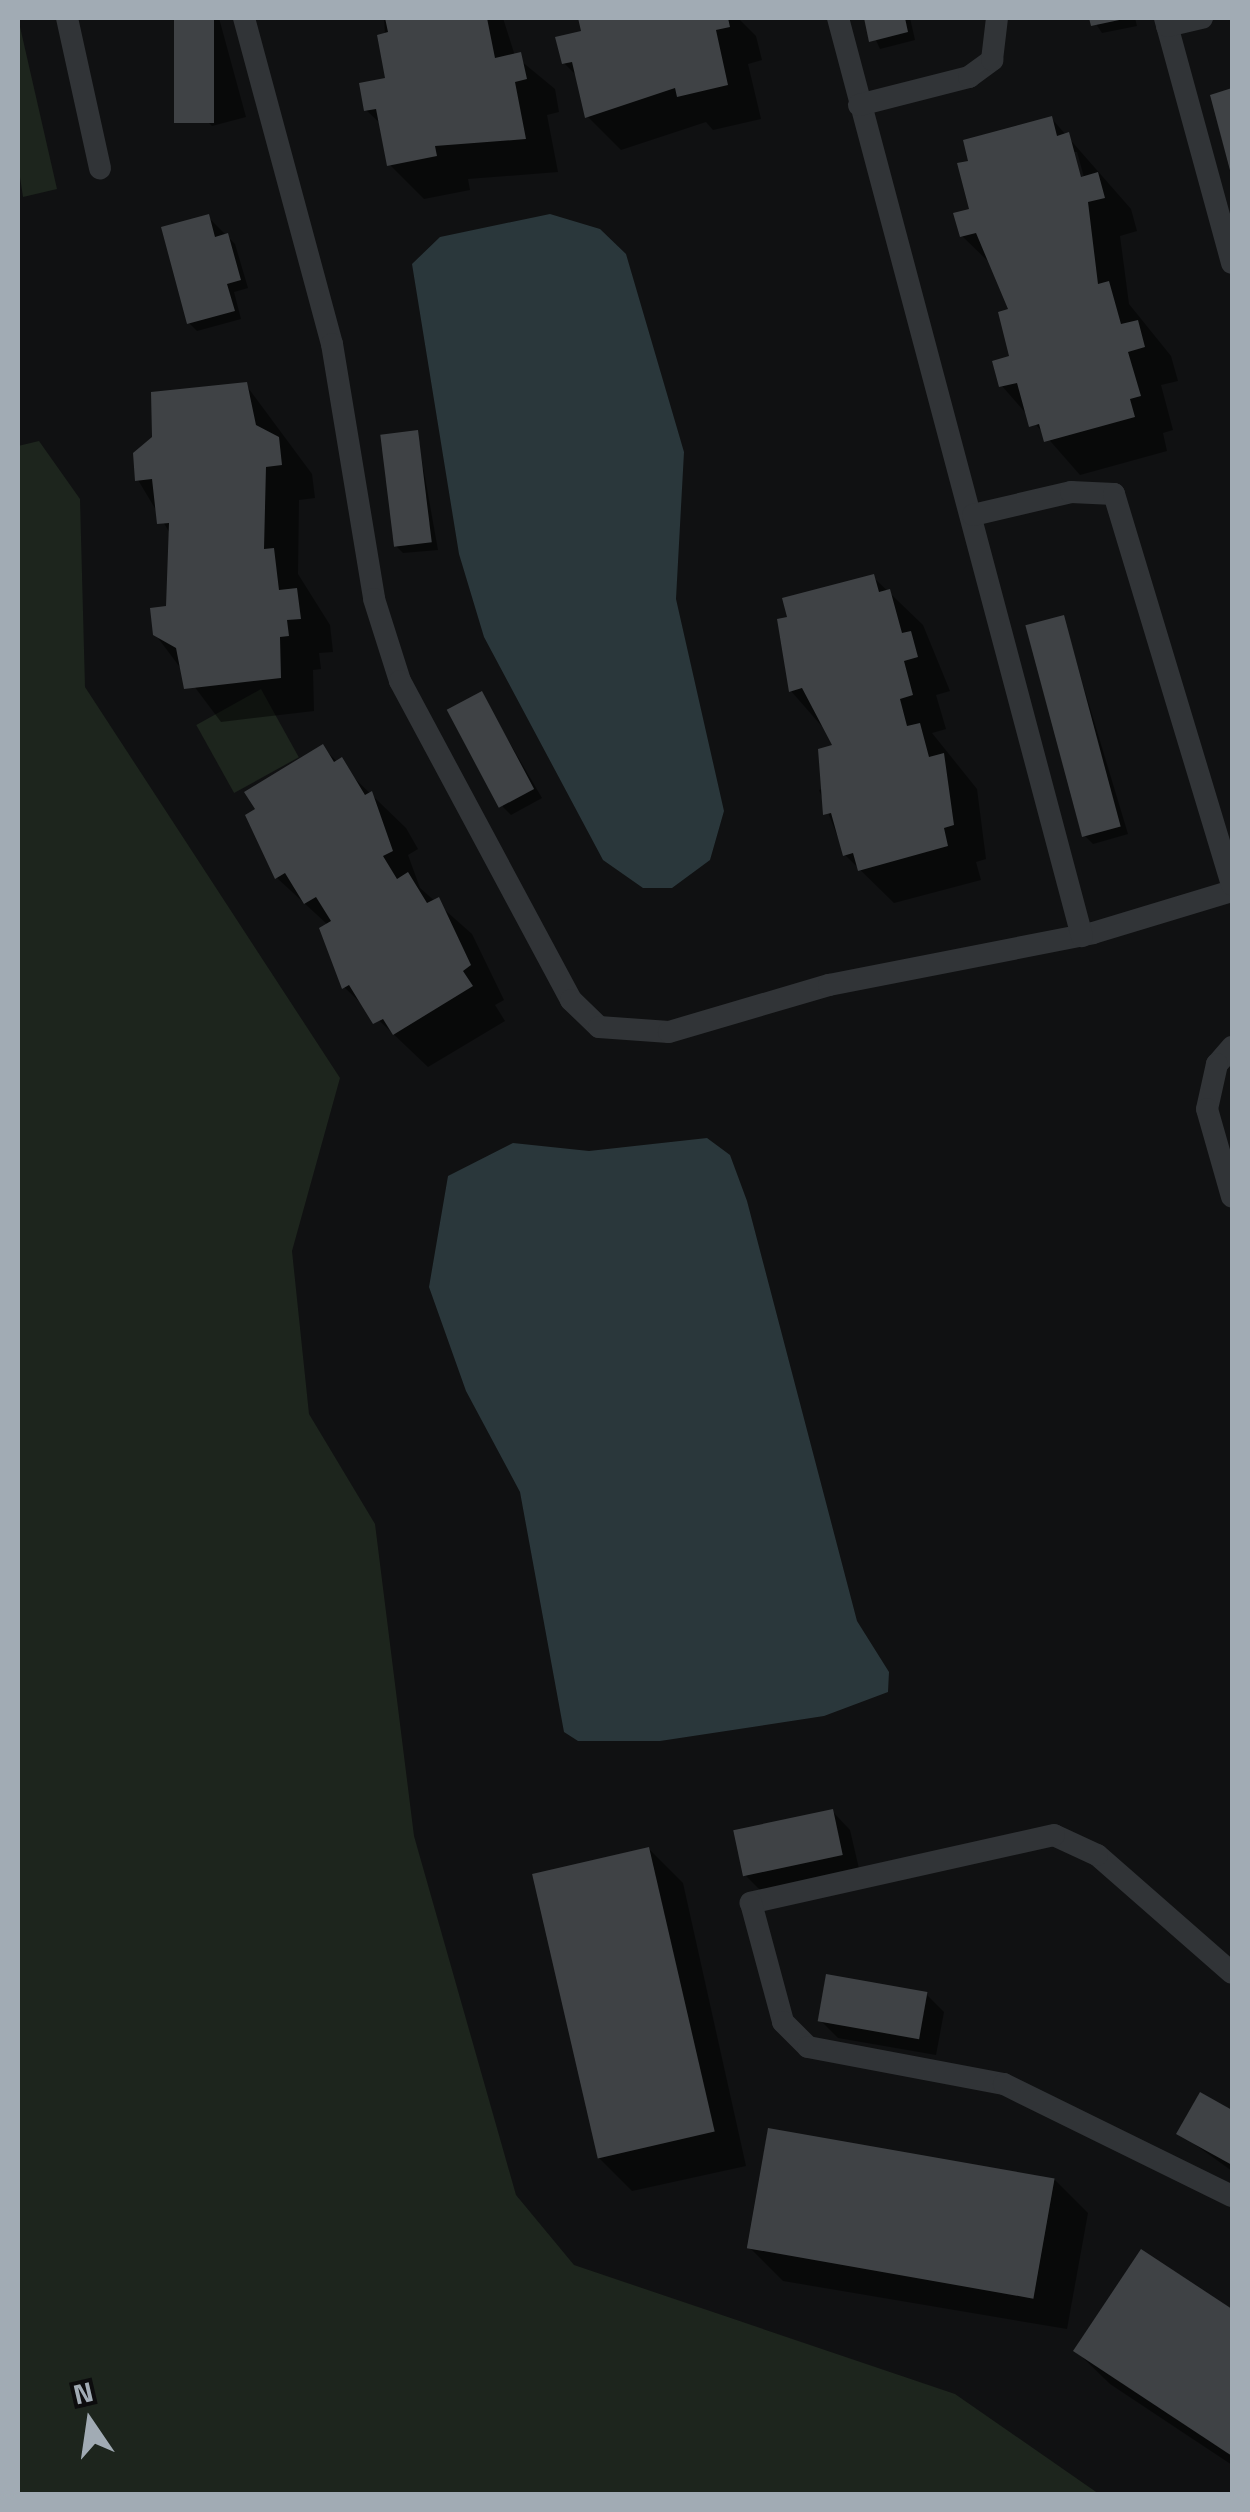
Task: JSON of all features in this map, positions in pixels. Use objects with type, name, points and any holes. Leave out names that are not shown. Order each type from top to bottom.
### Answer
[{"type":"lane","points":[[67,18],[100,168]]},
{"type":"lane","points":[[244,18],[332,344],[374,600],[400,682],[572,1000],[598,1027],[669,1032],[830,985],[1082,936],[1232,888],[1114,494],[1072,492],[973,515]]},
{"type":"lane","points":[[838,18],[1082,936]]},
{"type":"lane","points":[[859,105],[970,77],[992,60],[997,18]]},
{"type":"lane","points":[[1202,18],[1166,22],[1232,262]]},
{"type":"lane","points":[[1232,1047],[1217,1064],[1206,1109],[1232,1198]]},
{"type":"lane","points":[[1232,1973],[1097,1855],[1054,1835],[750,1903],[783,2022],[808,2046],[1004,2084],[1232,2196]]},
{"type":"shaded area","points":[[18,18],[57,189],[23,197],[18,164]]},
{"type":"shaded area","points":[[550,214],[600,229],[626,254],[684,452],[676,599],[724,811],[710,860],[672,888],[643,888],[603,860],[484,637],[459,554],[412,264],[440,237]]},
{"type":"shaded area","points":[[39,441],[80,499],[85,687],[340,1078],[292,1251],[309,1414],[375,1524],[414,1836],[516,2195],[574,2265],[955,2394],[1099,2494],[18,2494],[18,446]]},
{"type":"shaded area","points":[[261,689],[299,757],[234,793],[196,725]]},
{"type":"shaded area","points":[[707,1138],[730,1155],[747,1201],[857,1621],[889,1672],[888,1692],[824,1716],[660,1741],[578,1741],[564,1732],[520,1492],[466,1391],[429,1287],[448,1176],[513,1143],[589,1151]]},
{"type":"building","points":[[174,18],[214,18],[214,123],[174,123]]},
{"type":"building","points":[[385,18],[487,18],[495,58],[521,52],[527,79],[515,82],[526,139],[435,146],[437,156],[387,166],[376,109],[364,111],[359,83],[385,78],[377,35],[388,32]]},
{"type":"building","points":[[578,18],[728,18],[730,27],[716,30],[728,85],[677,97],[675,88],[585,118],[572,62],[562,64],[555,37],[581,31]]},
{"type":"building","points":[[864,18],[905,18],[908,32],[869,42]]},
{"type":"building","points":[[1089,18],[1123,18],[1124,19],[1091,26]]},
{"type":"building","points":[[1232,88],[1232,174],[1231,174],[1210,95]]},
{"type":"building","points":[[1052,116],[1057,136],[1069,132],[1081,177],[1098,172],[1105,198],[1088,202],[1098,284],[1109,281],[1121,324],[1138,320],[1145,347],[1128,352],[1141,396],[1130,399],[1135,417],[1044,442],[1039,424],[1029,427],[1017,383],[999,387],[992,361],[1009,356],[998,312],[1008,309],[976,233],[960,237],[953,213],[969,209],[957,163],[968,161],[963,140]]},
{"type":"building","points":[[209,214],[215,237],[228,233],[241,280],[227,284],[235,311],[187,324],[161,227]]},
{"type":"building","points":[[247,382],[256,425],[279,437],[282,465],[266,467],[264,549],[274,548],[279,590],[297,588],[301,619],[287,620],[289,636],[280,637],[281,678],[184,689],[176,648],[153,635],[150,608],[166,606],[169,523],[157,524],[152,479],[135,481],[133,453],[152,437],[151,392]]},
{"type":"building","points":[[418,430],[432,542],[394,547],[380,435]]},
{"type":"building","points":[[874,574],[879,592],[890,589],[902,633],[911,631],[918,657],[904,661],[913,695],[900,699],[907,726],[920,723],[929,757],[944,753],[954,825],[944,828],[948,846],[858,871],[853,853],[843,856],[831,813],[823,815],[818,749],[832,745],[802,688],[789,692],[777,619],[787,617],[782,598]]},
{"type":"building","points":[[1064,615],[1121,827],[1082,837],[1025,625]]},
{"type":"building","points":[[482,691],[534,789],[499,808],[447,710]]},
{"type":"building","points":[[323,744],[334,762],[342,757],[365,795],[372,791],[393,851],[383,856],[397,879],[408,872],[427,903],[439,897],[471,965],[463,971],[473,986],[393,1035],[383,1019],[373,1024],[349,985],[342,989],[319,928],[331,921],[316,897],[304,904],[285,873],[275,879],[245,815],[255,809],[244,792]]},
{"type":"building","points":[[833,1809],[843,1855],[743,1876],[733,1830]]},
{"type":"building","points":[[649,1847],[715,2132],[598,2159],[532,1874]]},
{"type":"building","points":[[826,1974],[927,1992],[919,2039],[818,2021]]},
{"type":"building","points":[[1200,2092],[1232,2110],[1232,2165],[1176,2134]]},
{"type":"building","points":[[768,2128],[1055,2179],[1033,2299],[747,2248]]},
{"type":"building","points":[[1141,2249],[1232,2309],[1232,2456],[1073,2351]]}]
